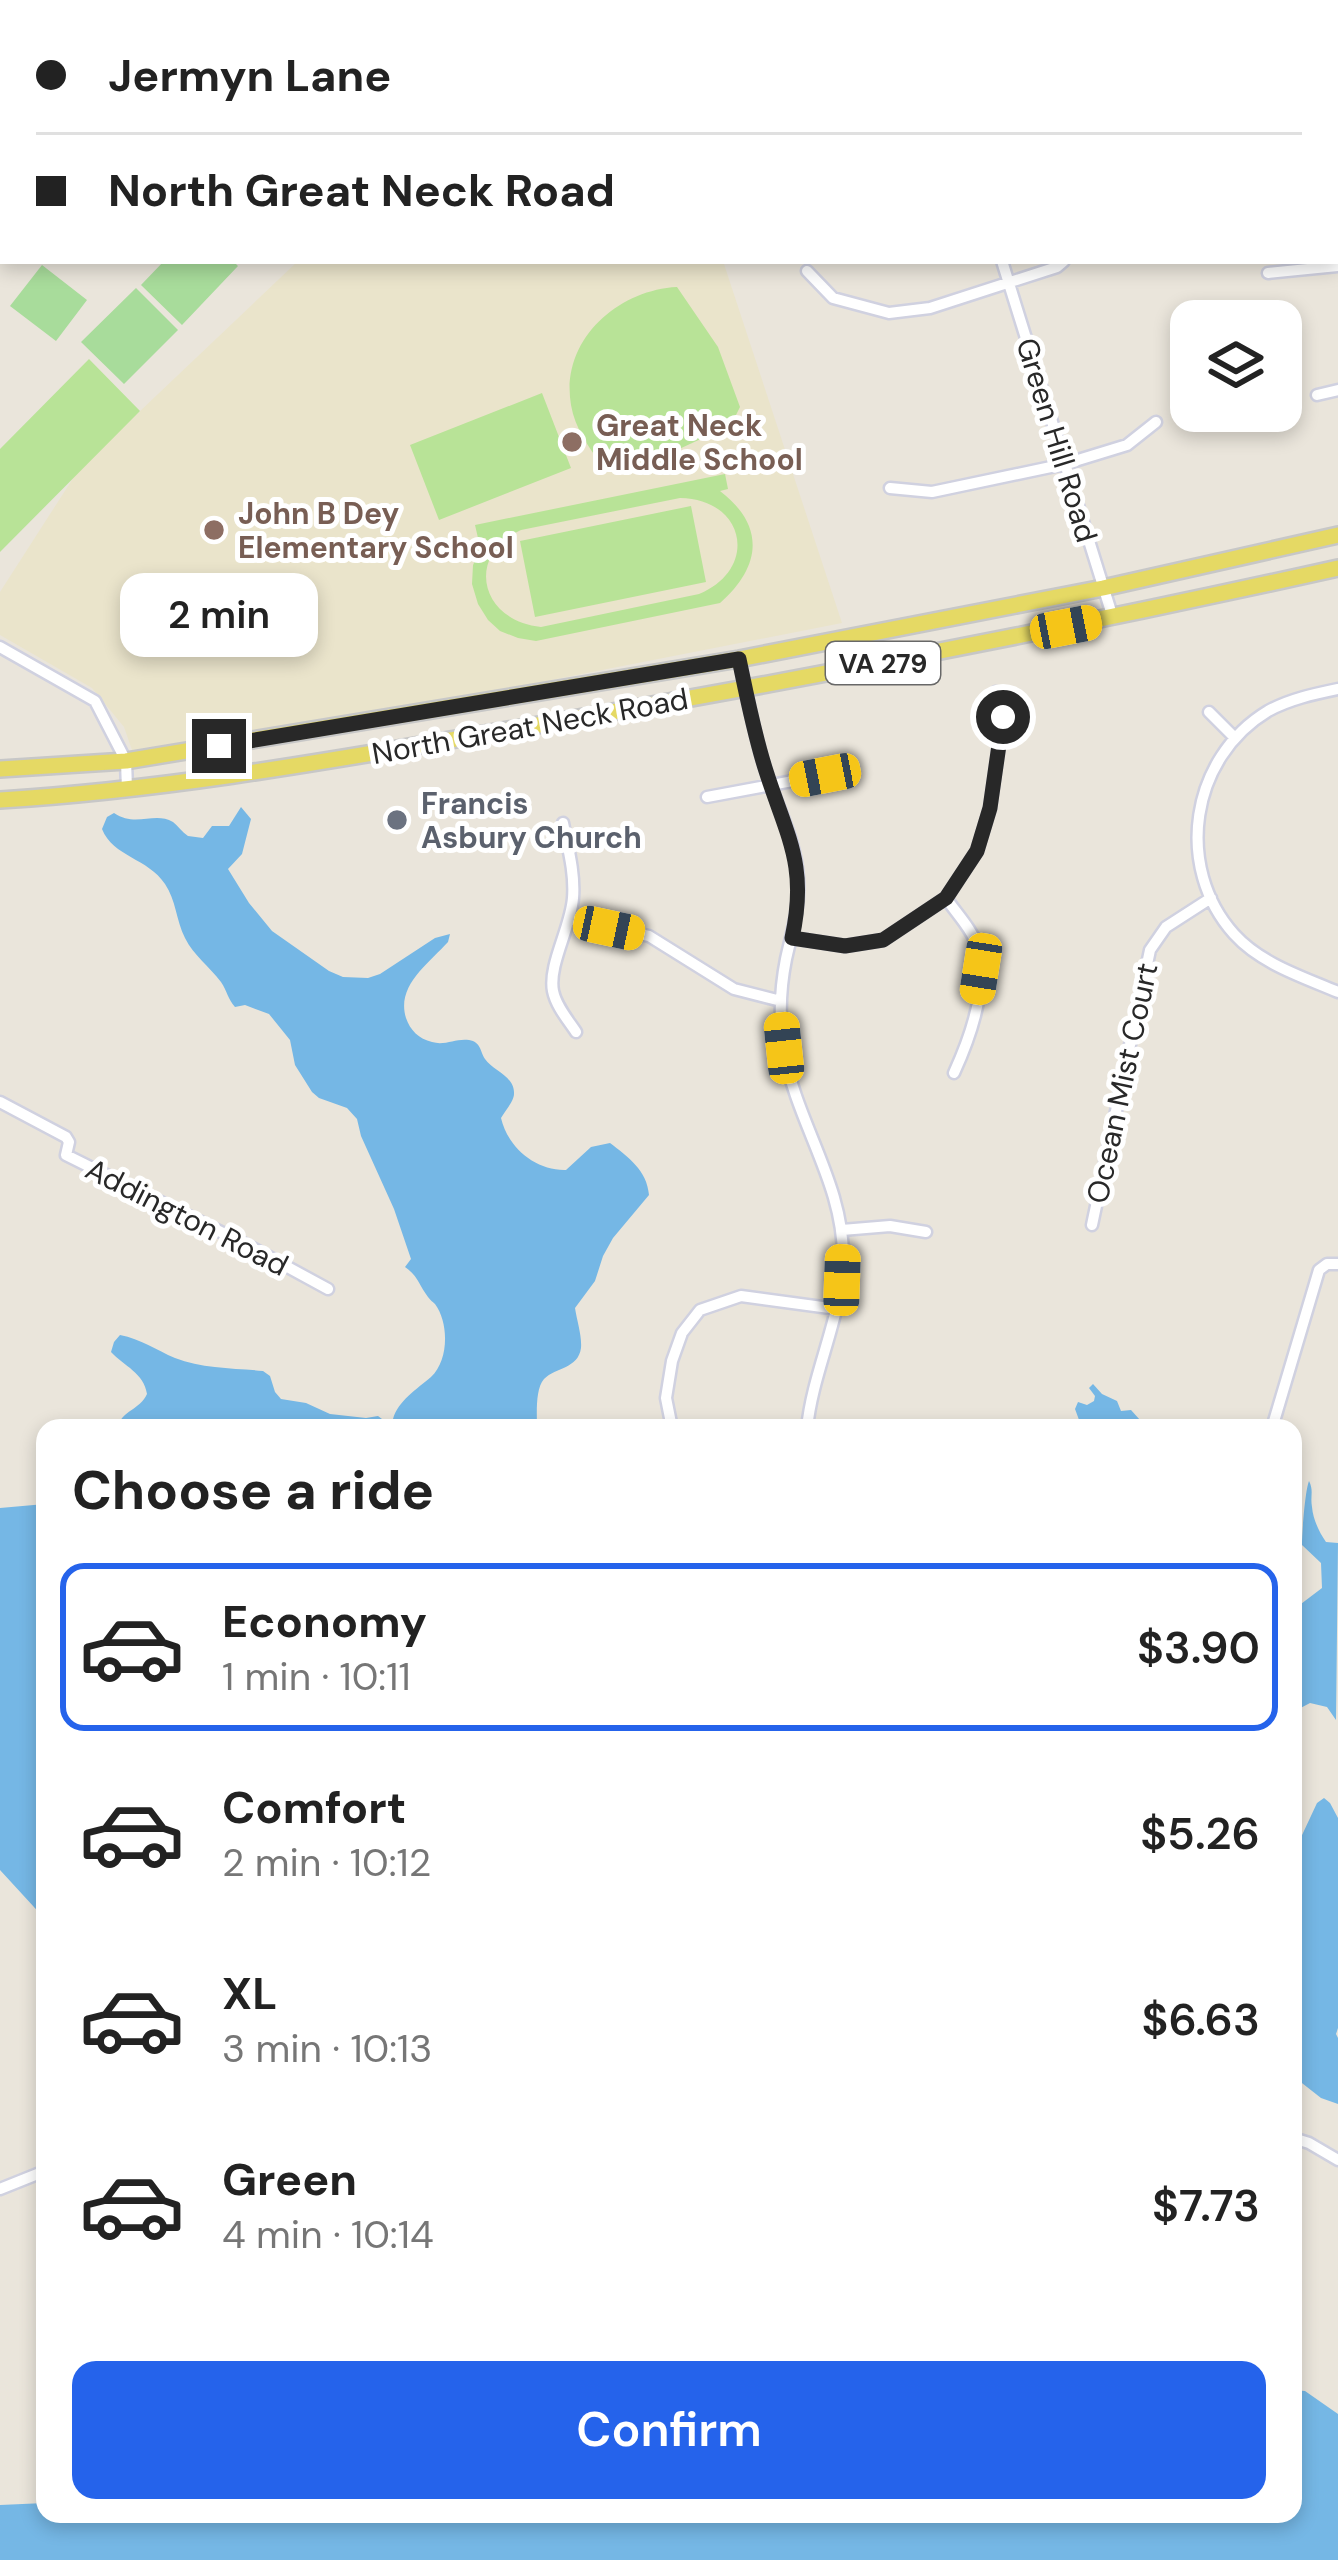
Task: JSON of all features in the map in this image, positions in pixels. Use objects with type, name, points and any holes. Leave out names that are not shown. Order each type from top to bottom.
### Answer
[{"type":"main road","name":"North Great Neck Road","points":[[0,769],[126,761],[739,659],[1103,588],[1338,535]]},
{"type":"main road","name":"North Great Neck Road","points":[[0,800],[127,789],[317,762],[746,689],[1113,618],[1338,568]]},
{"type":"street","name":"Green Hill Road","points":[[1003,264],[1113,618]]},
{"type":"street","points":[[807,271],[833,298],[890,313],[929,308],[1060,264]]},
{"type":"street","points":[[1268,273],[1338,266]]},
{"type":"street","points":[[1317,395],[1338,390]]},
{"type":"street","points":[[890,488],[932,492],[1065,464],[1127,445],[1156,422]]},
{"type":"street","points":[[0,646],[95,701],[126,761],[127,789]]},
{"type":"street","points":[[739,659],[758,746],[796,860],[799,898],[781,1000],[788,1070],[827,1170],[842,1230],[837,1309],[808,1419]]},
{"type":"street","points":[[1338,689],[1282,704],[1235,738],[1208,779],[1198,819],[1199,864],[1211,898],[1233,933],[1261,956],[1338,992]]},
{"type":"street","points":[[792,938],[845,946],[883,940],[946,898],[977,851],[990,808],[1003,717],[996,692]]},
{"type":"street","points":[[1209,712],[1235,738]]},
{"type":"street","points":[[707,797],[825,775]]},
{"type":"street","points":[[562,823],[573,877],[570,919],[552,982],[557,1002],[576,1032]]},
{"type":"street","points":[[946,898],[976,941],[981,969],[971,1036],[954,1073]]},
{"type":"street","name":"Ocean Mist Court","points":[[1091,1225],[1150,950],[1166,927],[1211,898]]},
{"type":"street","points":[[570,919],[649,936],[734,989],[781,1000]]},
{"type":"street","name":"Addington Road","points":[[0,1102],[66,1137],[66,1155],[328,1289]]},
{"type":"street","points":[[842,1230],[890,1226],[926,1232]]},
{"type":"street","points":[[1275,1419],[1319,1270],[1338,1264]]},
{"type":"street","points":[[670,1419],[666,1397],[672,1361],[682,1334],[700,1310],[742,1296],[837,1309]]},
{"type":"street","points":[[1302,2141],[1338,2160]]},
{"type":"street","points":[[0,2189],[36,2175]]},
{"type":"shaded area","points":[[295,264],[724,264],[842,623],[444,701],[132,750],[124,727],[92,688],[0,635],[0,592],[79,469]]},
{"type":"green space","points":[[161,264],[238,266],[182,325],[141,285]]},
{"type":"green space","points":[[42,265],[87,300],[56,341],[10,306]]},
{"type":"green space","points":[[677,287],[718,347],[740,407],[731,425],[677,450],[601,464],[573,413],[574,360],[597,323],[614,309],[655,290]]},
{"type":"green space","points":[[136,288],[178,330],[124,384],[81,342]]},
{"type":"green space","points":[[89,359],[140,411],[0,552],[0,449]]},
{"type":"green space","points":[[542,393],[571,468],[439,520],[410,445]]},
{"type":"green space","points":[[725,474],[728,489],[720,491],[745,518],[753,547],[744,575],[720,603],[536,641],[500,631],[478,604],[473,565],[486,538],[478,538],[475,525]],"holes":[[[680,498],[702,501],[731,522],[737,553],[731,569],[699,594],[541,627],[521,622],[493,601],[486,571],[492,555],[521,530]]]},
{"type":"green space","points":[[691,506],[706,582],[535,617],[520,541]]},
{"type":"water","points":[[241,807],[251,819],[242,854],[228,869],[249,903],[272,931],[329,971],[368,978],[450,934],[410,986],[406,1018],[423,1039],[473,1041],[511,1083],[514,1097],[501,1118],[510,1139],[525,1156],[544,1167],[566,1170],[591,1147],[610,1143],[645,1178],[649,1195],[613,1238],[595,1281],[575,1308],[579,1355],[541,1383],[537,1419],[393,1419],[404,1401],[437,1370],[445,1331],[435,1304],[405,1267],[411,1259],[357,1119],[347,1108],[312,1092],[295,1065],[290,1040],[269,1014],[245,1005],[235,1007],[189,944],[165,884],[150,868],[114,846],[102,829],[114,813],[130,819],[166,819],[188,836],[203,838],[212,826],[229,826]]},
{"type":"water","points":[[120,1335],[185,1362],[263,1371],[281,1399],[330,1414],[382,1419],[122,1419],[147,1394],[138,1375],[111,1352]]},
{"type":"water","points":[[1093,1384],[1117,1401],[1121,1411],[1131,1410],[1139,1419],[1079,1419],[1078,1402],[1094,1401],[1089,1388]]},
{"type":"water","points":[[1309,1481],[1319,1530],[1326,1542],[1338,1543],[1336,1720],[1327,1707],[1310,1703],[1302,1707],[1302,1603],[1322,1588],[1321,1563],[1302,1545]]},
{"type":"water","points":[[36,1505],[36,1909],[0,1870],[0,1508]]},
{"type":"water","points":[[1324,1798],[1338,1818],[1338,2104],[1302,2083],[1302,1835]]},
{"type":"water","points":[[1302,2391],[1338,2414],[1338,2560],[0,2560],[0,2505],[36,2503],[36,2523],[1302,2523]]},
{"type":"place","name":"Great Neck Middle School","points":[[572,442]]},
{"type":"place","name":"John B Dey Elementary School","points":[[214,530]]},
{"type":"place","name":"Francis Asbury Church","points":[[397,820]]},
{"type":"route","points":[[219,746],[739,659],[758,746],[796,860],[799,898],[792,938],[845,946],[883,940],[946,898],[977,851],[990,808],[1003,717]]}]
